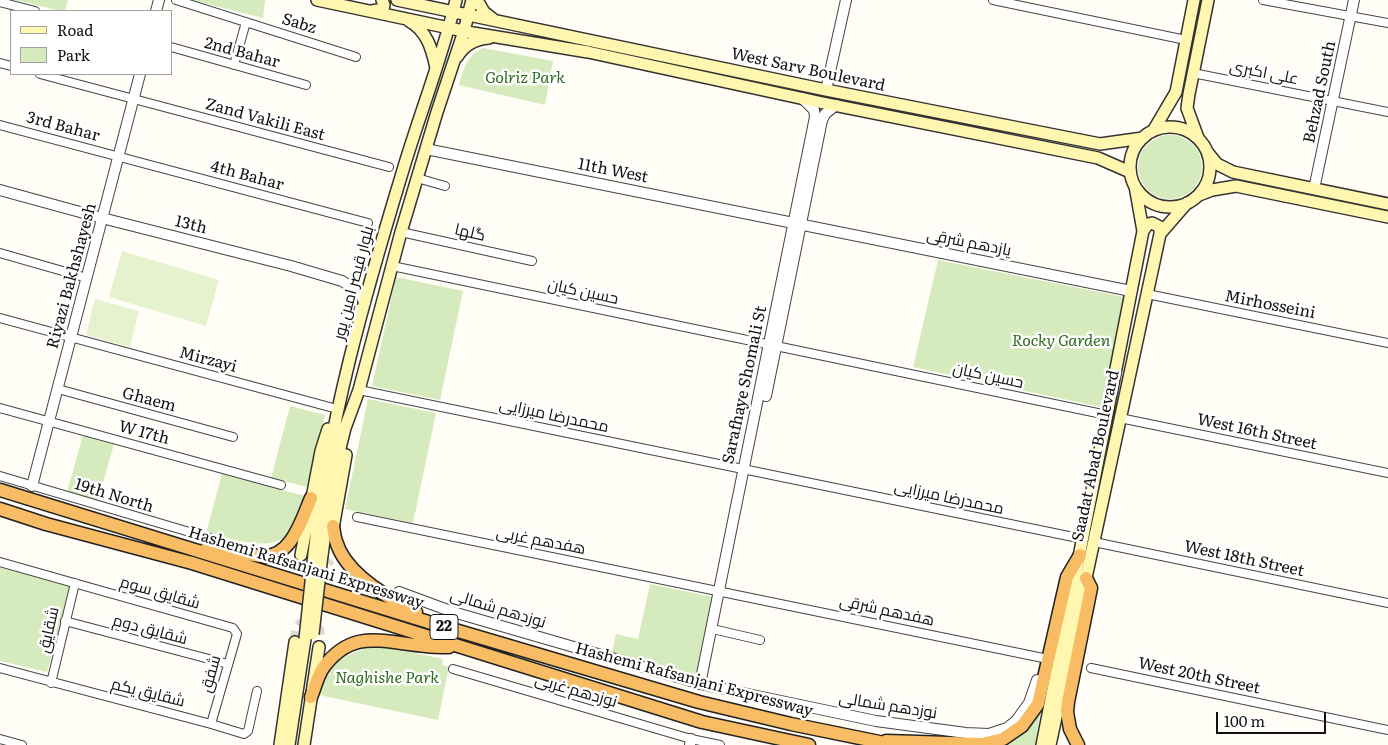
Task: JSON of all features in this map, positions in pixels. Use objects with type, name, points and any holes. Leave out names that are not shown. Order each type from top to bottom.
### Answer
[{"type":"highway","name":"Hashemi Rafsanjani Expressway","points":[[0,490],[438,625],[700,702],[791,724],[894,745]]},
{"type":"highway","points":[[190,549],[220,549],[263,556],[276,553],[284,548],[295,535],[312,498]]},
{"type":"highway","name":"Hashemi Rafsanjani Expressway","points":[[0,509],[46,524],[192,563],[702,722],[809,745]]},
{"type":"highway","points":[[333,526],[339,549],[355,571],[384,595],[438,625]]},
{"type":"highway","points":[[875,741],[982,744],[1003,739],[1022,726],[1038,704],[1067,577],[1080,555]]},
{"type":"highway","points":[[1078,745],[1070,728],[1067,712],[1069,693],[1091,588],[1086,578]]},
{"type":"highway","points":[[312,697],[323,668],[336,654],[350,645],[359,642],[369,639],[382,639],[426,646],[466,647]]},
{"type":"main road","points":[[317,0],[449,27]]},
{"type":"main road","points":[[370,11],[382,9],[384,5],[382,0]]},
{"type":"main road","points":[[403,1],[424,2],[430,0]]},
{"type":"main road","name":"بلوار قیصر امین پور","points":[[322,556],[333,477],[345,428],[359,390],[401,232],[472,0]]},
{"type":"main road","points":[[477,0],[484,12],[502,23]]},
{"type":"main road","points":[[1153,131],[1176,92],[1194,0]]},
{"type":"main road","points":[[1208,0],[1187,108],[1199,140],[1217,164],[1233,172],[1388,204]]},
{"type":"main road","points":[[403,1],[455,5]]},
{"type":"main road","name":"بلوار قیصر امین پور","points":[[322,556],[318,512],[337,409],[403,171],[455,5]]},
{"type":"main road","name":"West Sarv Boulevard","points":[[455,5],[468,14],[502,23],[1100,144],[1143,138]]},
{"type":"main road","points":[[403,18],[414,24],[426,38],[436,68]]},
{"type":"main road","name":"West Sarv Boulevard","points":[[449,27],[588,52],[801,98],[1098,158],[1130,172]]},
{"type":"main road","points":[[538,44],[550,41],[551,39],[551,36],[541,31]]},
{"type":"main road","points":[[451,67],[461,52],[470,44],[482,38],[500,37]]},
{"type":"main road","points":[[423,107],[429,97],[434,98],[436,99],[437,112]]},
{"type":"main road","points":[[1199,140],[1189,132],[1178,128],[1165,128],[1153,131],[1143,138],[1135,148],[1131,159],[1130,172],[1135,186],[1141,194],[1150,202],[1162,206],[1175,207],[1212,190],[1236,186],[1388,217]]},
{"type":"main road","points":[[1197,196],[1205,186],[1209,175],[1210,162],[1206,150]]},
{"type":"main road","name":"Saadat Abad Boulevard","points":[[1042,745],[1143,230],[1135,186]]},
{"type":"main road","name":"Saadat Abad Boulevard","points":[[1050,745],[1160,234],[1187,203]]},
{"type":"main road","points":[[1143,230],[1148,224],[1156,224],[1160,227],[1160,234]]},
{"type":"main road","points":[[301,555],[321,451],[328,428],[337,409]]},
{"type":"main road","points":[[289,745],[322,556],[333,526],[352,410]]},
{"type":"main road","points":[[304,745],[312,697],[308,642]]},
{"type":"main road","points":[[280,745],[308,642]]},
{"type":"main road","points":[[297,745],[308,642]]},
{"type":"street","name":"Sabz","points":[[176,0],[356,56]]},
{"type":"street","points":[[826,90],[846,0]]},
{"type":"street","points":[[994,0],[1186,40]]},
{"type":"street","points":[[1263,0],[1388,23]]},
{"type":"street","name":"Behzad South","points":[[1314,189],[1354,0]]},
{"type":"street","points":[[0,2],[31,10]]},
{"type":"street","points":[[234,65],[246,22]]},
{"type":"street","name":"2nd Bahar","points":[[172,47],[306,85]]},
{"type":"street","name":"علی اکبری","points":[[1193,73],[1388,112]]},
{"type":"street","name":"Zand Vakili East","points":[[44,75],[389,167]]},
{"type":"street","name":"Riyazi Bakhshayesh","points":[[32,486],[140,75]]},
{"type":"street","name":"Sarafhaye Shomali St","points":[[703,685],[797,224],[815,117],[814,110],[801,98]]},
{"type":"street","name":"Sarafhaye Shomali St","points":[[797,224],[822,120],[824,114],[836,105]]},
{"type":"street","name":"3rd Bahar","points":[[0,125],[118,156]]},
{"type":"street","name":"11th West","points":[[426,149],[797,224]]},
{"type":"street","name":"4th Bahar","points":[[118,156],[368,223]]},
{"type":"street","points":[[417,178],[445,186]]},
{"type":"street","name":"13th","points":[[0,190],[342,281],[358,291],[365,303]]},
{"type":"street","name":"یازدهم شرقی","points":[[797,224],[1131,291]]},
{"type":"street","name":"گلها","points":[[401,232],[532,261]]},
{"type":"street","points":[[0,253],[87,278]]},
{"type":"street","name":"حسین کیان","points":[[392,266],[1107,415]]},
{"type":"street","name":"Mirhosseini","points":[[1147,294],[1388,343]]},
{"type":"street","name":"Mirzayi","points":[[0,318],[337,409]]},
{"type":"street","name":"Ghaem","points":[[58,389],[233,437]]},
{"type":"street","name":"محمدرضا میرزایی","points":[[359,390],[1083,539]]},
{"type":"street","name":"W 17th","points":[[0,408],[281,485]]},
{"type":"street","name":"West 16th Street","points":[[1120,418],[1388,473]]},
{"type":"street","name":"19th North","points":[[0,476],[220,542]]},
{"type":"street","name":"هفدهم غربی","points":[[357,518],[722,592]]},
{"type":"street","name":"West 18th Street","points":[[1094,542],[1388,602]]},
{"type":"street","name":"شقایق سوم","points":[[0,562],[233,628],[236,631]]},
{"type":"street","name":"شقایق","points":[[51,683],[75,583]]},
{"type":"street","name":"نوزدهم شمالی","points":[[399,592],[453,612],[703,685],[876,721],[966,733],[989,734],[1007,728],[1023,713],[1035,689],[1043,658]]},
{"type":"street","name":"Sarafhaye Shomali St","points":[[703,685],[717,630],[722,592]]},
{"type":"street","name":"هفدهم شرقی","points":[[722,592],[1043,658]]},
{"type":"street","name":"شقایق دوم","points":[[65,621],[228,664]]},
{"type":"street","points":[[717,630],[760,640]]},
{"type":"street","name":"شفق","points":[[211,724],[237,634],[236,631]]},
{"type":"street","name":"شقایق یکم","points":[[0,668],[244,734],[247,733],[257,691]]},
{"type":"street","name":"West 20th Street","points":[[1092,668],[1388,730]]},
{"type":"street","name":"نوزدهم غربی","points":[[453,669],[690,742],[720,745]]},
{"type":"street","points":[[0,739],[22,745]]},
{"type":"green space","points":[[15,0],[68,0],[65,10],[57,10]]},
{"type":"green space","points":[[192,0],[265,0],[263,18]]},
{"type":"green space","name":"Golriz Park","points":[[483,48],[553,61],[545,105],[459,85],[469,58]]},
{"type":"green space","points":[[1164,135],[1176,135],[1193,144],[1200,155],[1202,167],[1200,179],[1193,190],[1176,199],[1164,199],[1152,194],[1143,185],[1138,173],[1138,161],[1143,149],[1152,140]]},
{"type":"green space","points":[[122,251],[219,280],[206,326],[109,297]]},
{"type":"green space","name":"Rocky Garden","points":[[938,260],[1124,297],[1103,406],[913,367]]},
{"type":"green space","points":[[396,277],[463,291],[440,400],[372,386]]},
{"type":"green space","points":[[95,299],[139,311],[130,347],[86,335]]},
{"type":"green space","points":[[368,399],[436,413],[413,523],[345,509]]},
{"type":"green space","points":[[290,406],[325,415],[307,487],[271,478]]},
{"type":"green space","points":[[83,435],[114,444],[98,500],[67,492]]},
{"type":"green space","points":[[222,474],[305,496],[295,521],[287,534],[280,540],[260,544],[206,533]]},
{"type":"green space","points":[[0,567],[71,586],[47,672],[0,661]]},
{"type":"green space","points":[[650,584],[713,597],[697,673],[690,676],[611,656],[616,634],[638,639]]},
{"type":"green space","name":"Naghishe Park","points":[[386,647],[443,659],[442,665],[449,667],[438,720],[319,695],[329,673],[343,658],[362,650]]},
{"type":"green space","points":[[1037,714],[1040,714],[1035,745],[1000,745]]},
{"type":"tunnel","points":[[301,555],[303,560],[315,567],[325,566],[330,559]]},
{"type":"tunnel","points":[[295,642],[297,629],[301,624],[312,625],[319,630],[319,647]]}]
